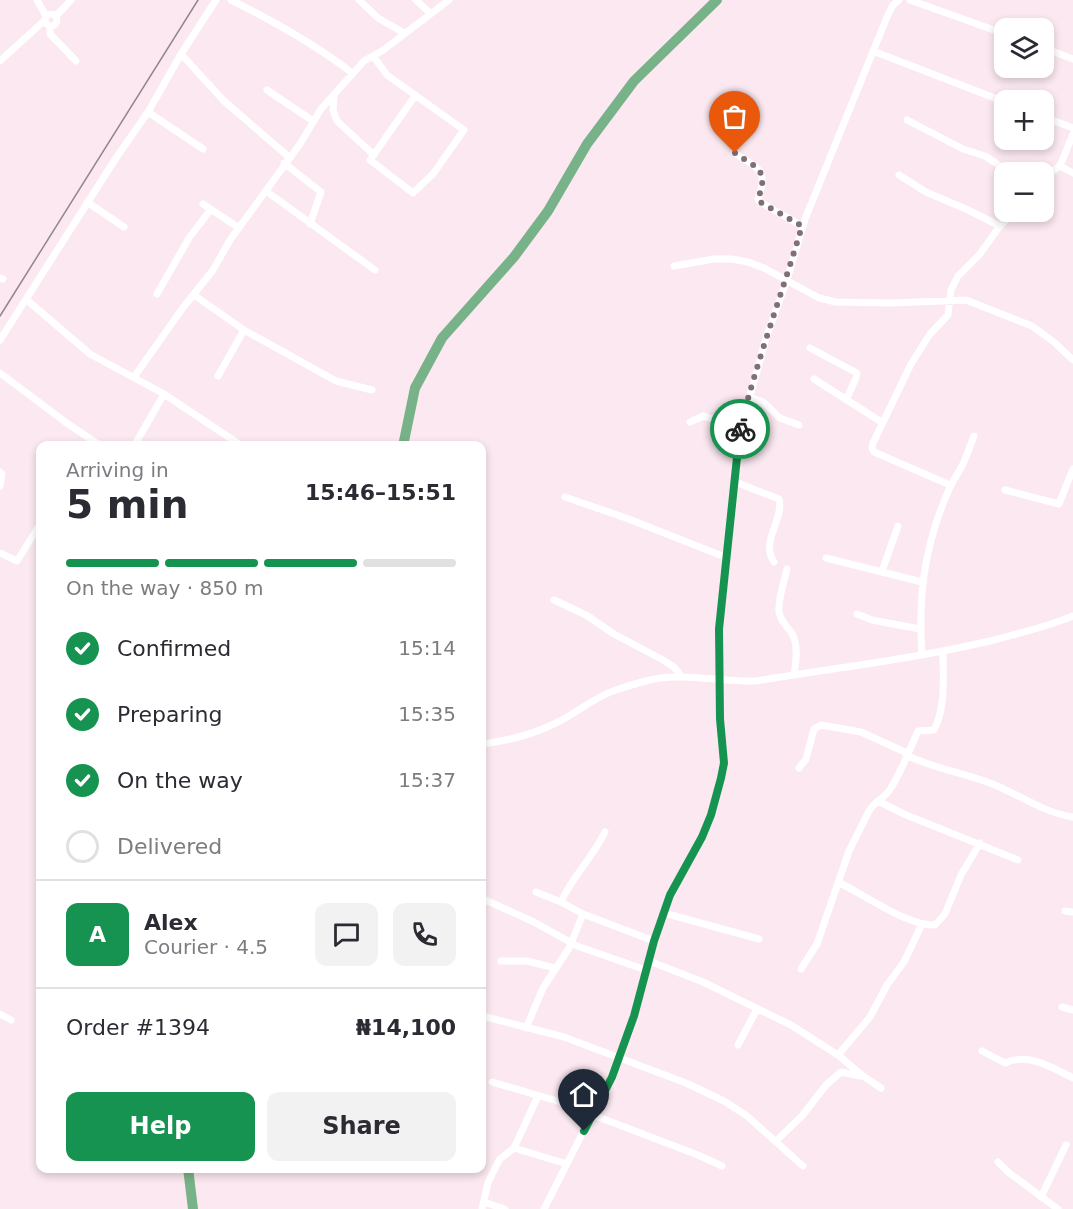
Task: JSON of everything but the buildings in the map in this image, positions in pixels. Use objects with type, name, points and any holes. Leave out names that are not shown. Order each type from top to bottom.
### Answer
[{"type":"street","points":[[37,0],[47,21],[50,34],[76,61]]},
{"type":"street","points":[[56,16],[71,0]]},
{"type":"street","points":[[0,340],[87,202],[148,112],[181,54],[214,3],[203,0]]},
{"type":"street","points":[[231,0],[274,21],[352,73]]},
{"type":"street","points":[[359,0],[378,18],[404,33]]},
{"type":"street","points":[[416,0],[430,13]]},
{"type":"street","points":[[134,377],[213,270],[239,228],[313,121],[352,73],[364,61],[449,0]]},
{"type":"street","points":[[544,1209],[593,1115],[619,1057],[634,1016],[664,913],[675,885],[702,837],[711,815],[724,763],[720,719],[719,629],[725,557],[741,428],[767,335],[787,280],[802,226],[873,51],[893,5],[899,0]]},
{"type":"street","points":[[910,0],[994,30]]},
{"type":"street","points":[[0,61],[47,21],[51,14],[56,16]]},
{"type":"street","points":[[47,21],[57,24],[56,16]]},
{"type":"street","points":[[873,51],[994,98]]},
{"type":"street","points":[[1054,51],[1073,58]]},
{"type":"street","points":[[181,54],[223,100],[321,192],[310,224]]},
{"type":"street","points":[[373,56],[387,75],[464,130],[433,174],[413,193],[370,160],[415,96]]},
{"type":"street","points":[[267,90],[313,121]]},
{"type":"street","points":[[334,97],[333,110],[337,121],[374,155]]},
{"type":"street","points":[[148,112],[204,149]]},
{"type":"street","points":[[907,120],[994,162]]},
{"type":"street","points":[[1054,121],[1073,128]]},
{"type":"street","points":[[1054,170],[1060,166],[1073,134]]},
{"type":"street","points":[[735,153],[762,173],[764,183],[758,199],[760,202],[802,226]]},
{"type":"street","points":[[1060,166],[1073,173]]},
{"type":"street","points":[[899,175],[926,192],[1000,226]]},
{"type":"street","points":[[266,191],[375,270]]},
{"type":"street","points":[[87,202],[124,227]]},
{"type":"street","points":[[203,204],[239,228]]},
{"type":"street","points":[[157,294],[189,238],[211,209]]},
{"type":"street","points":[[950,485],[874,452],[873,443],[911,364],[930,334],[948,315],[951,290],[958,276],[979,255],[1004,222]]},
{"type":"street","points":[[674,266],[714,259],[748,262],[819,298],[836,302],[891,303],[966,300],[1026,323],[1054,342],[1073,360]]},
{"type":"street","points":[[194,295],[244,330],[336,381],[372,390]]},
{"type":"street","points":[[27,300],[90,354],[164,394],[234,441]]},
{"type":"street","points":[[218,376],[244,330]]},
{"type":"street","points":[[810,348],[857,373],[846,399]]},
{"type":"street","points":[[0,373],[94,441]]},
{"type":"street","points":[[814,379],[883,423]]},
{"type":"street","points":[[137,441],[164,394]]},
{"type":"street","points":[[750,397],[770,406],[780,418],[799,425]]},
{"type":"street","points":[[690,422],[703,416],[741,428]]},
{"type":"street","points":[[922,656],[920,629],[922,582],[932,536],[950,485],[963,464],[974,436]]},
{"type":"street","points":[[1005,490],[1059,504],[1073,469]]},
{"type":"street","points":[[0,472],[2,474],[0,486]]},
{"type":"street","points":[[735,482],[779,499],[778,517],[768,549],[774,562]]},
{"type":"street","points":[[565,497],[725,557]]},
{"type":"street","points":[[882,571],[898,526]]},
{"type":"street","points":[[0,553],[17,561],[36,531]]},
{"type":"street","points":[[826,558],[922,582]]},
{"type":"street","points":[[787,569],[779,610],[782,622],[795,639],[794,675]]},
{"type":"street","points":[[554,600],[586,615],[614,634],[663,660],[674,667],[682,677]]},
{"type":"street","points":[[857,614],[872,620],[920,629]]},
{"type":"street","points":[[486,743],[532,732],[557,723],[589,702],[614,690],[649,681],[682,677],[756,681],[922,656],[1038,628],[1073,616]]},
{"type":"street","points":[[801,969],[817,944],[849,851],[872,806],[886,794],[892,785],[918,731],[934,730],[937,725],[943,690],[943,652]]},
{"type":"street","points":[[799,768],[806,759],[814,729],[821,725],[861,732],[922,763],[964,773],[1056,814],[1073,817]]},
{"type":"street","points":[[878,801],[904,814],[1018,860]]},
{"type":"street","points":[[561,902],[605,832]]},
{"type":"street","points":[[838,882],[889,910],[922,924],[934,925],[945,914],[961,875],[980,843]]},
{"type":"street","points":[[536,892],[583,914],[654,941]]},
{"type":"street","points":[[486,900],[534,922],[571,943],[646,970]]},
{"type":"street","points":[[664,913],[759,939]]},
{"type":"street","points":[[526,1028],[543,988],[571,943],[583,914]]},
{"type":"street","points":[[838,1055],[870,1017],[887,985],[904,962],[922,924]]},
{"type":"street","points":[[501,961],[527,961],[555,968]]},
{"type":"street","points":[[649,961],[703,982],[791,1025],[838,1055],[881,1088]]},
{"type":"street","points":[[1062,1007],[1073,1010]]},
{"type":"street","points":[[738,1045],[757,1009]]},
{"type":"street","points":[[0,1014],[11,1020]]},
{"type":"street","points":[[486,1017],[564,1037],[686,1083],[724,1101],[747,1116],[803,1166]]},
{"type":"street","points":[[982,1051],[1005,1063],[1021,1058],[1031,1060],[1073,1078]]},
{"type":"street","points":[[776,1141],[802,1116],[826,1085],[841,1072],[863,1076]]},
{"type":"street","points":[[492,1082],[578,1107],[722,1166]]},
{"type":"street","points":[[505,1209],[483,1205],[488,1183],[497,1164],[506,1153],[514,1148],[538,1096]]},
{"type":"street","points":[[1041,1197],[1066,1145]]},
{"type":"street","points":[[514,1148],[567,1164]]},
{"type":"street","points":[[998,1162],[1058,1209]]},
{"type":"waterway","points":[[404,441],[415,388],[442,338],[514,257],[548,211],[587,144],[634,81],[717,0]]},
{"type":"waterway","points":[[189,1173],[193,1209]]},
{"type":"railway","points":[[0,316],[198,0]]},
{"type":"way so far","points":[[735,153],[762,173],[764,183],[758,199],[760,202],[802,226],[740,429]]},
{"type":"route","points":[[584,1131],[612,1077],[634,1016],[654,941],[670,895],[702,837],[711,815],[721,778],[724,763],[720,719],[719,629],[740,429]]}]
